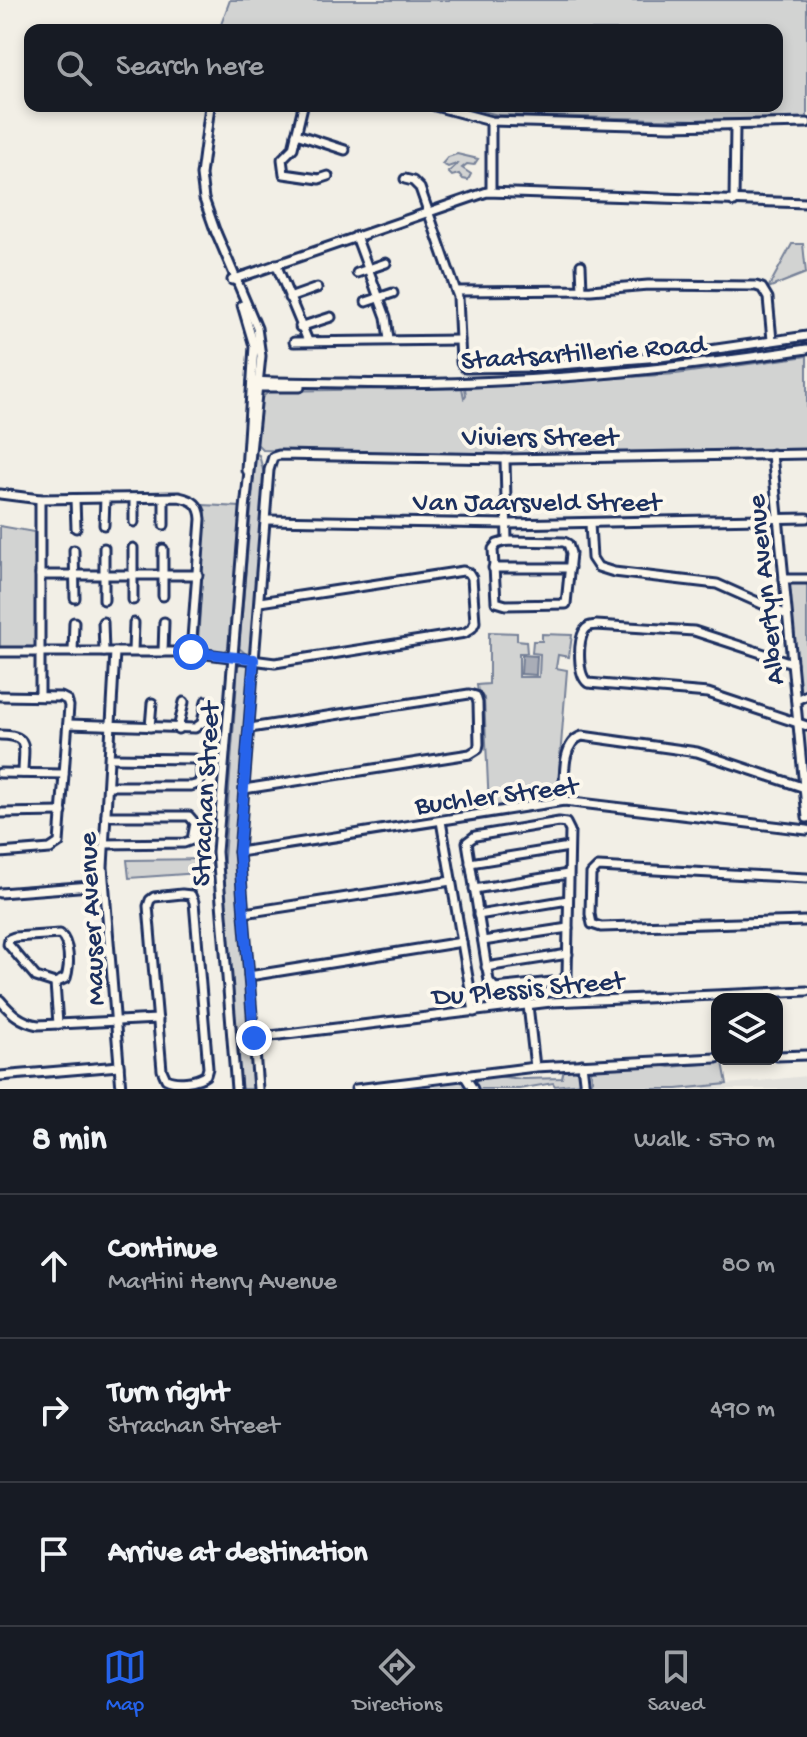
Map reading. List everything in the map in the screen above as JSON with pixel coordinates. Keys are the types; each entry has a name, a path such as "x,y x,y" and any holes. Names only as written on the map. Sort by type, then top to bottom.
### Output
{"street":[{"name":"Strachan Street","path":"209,112 201,175 204,199 259,336 217,865 236,1089"},
{"path":"302,112 293,148 282,159 284,174 319,179 328,176"},
{"path":"457,112 491,121 735,126 807,123"},
{"path":"491,121 491,191"},
{"path":"734,202 735,126"},
{"path":"296,134 345,150"},
{"path":"405,179 418,186 456,291 461,362 469,369 661,357 807,336"},
{"path":"234,279 491,191 807,203"},
{"path":"356,236 388,324 389,340"},
{"path":"357,273 386,263"},
{"path":"276,264 308,341"},
{"path":"581,265 582,290"},
{"path":"456,291 582,290 648,285 756,286 762,288 768,298 772,340"},
{"path":"289,298 317,288"},
{"path":"366,302 393,293"},
{"path":"300,327 331,317"},
{"path":"294,342 460,340"},
{"name":"Staatsartillerie Road","path":"255,384 523,381 712,363 807,349"},
{"name":"Albertyn Avenue","path":"772,454 807,818"},
{"name":"Viviers Street","path":"273,457 505,459 807,454"},
{"name":"Strachan Street","path":"258,1089 239,852 270,462 273,457"},
{"path":"505,459 507,541"},
{"path":"0,494 40,499 164,498 190,500 197,505 201,515 191,652"},
{"path":"104,525 105,498"},
{"path":"164,498 164,525"},
{"path":"40,499 40,696"},
{"path":"75,499 76,528"},
{"path":"134,499 134,522"},
{"name":"Van Jaarsveld Street","path":"266,520 507,524 807,518"},
{"path":"590,523 593,561 598,567 614,572 717,584 787,615"},
{"path":"507,541 564,542 570,548 566,604 498,604 495,597 494,547 507,541"},
{"path":"104,548 104,600"},
{"path":"133,548 133,600"},
{"path":"163,549 163,596"},
{"path":"74,550 75,598"},
{"path":"493,568 570,568"},
{"path":"0,652 191,652 284,662 465,633 474,625 472,578 463,571 260,602"},
{"path":"40,575 198,575"},
{"path":"784,579 807,579"},
{"path":"73,652 74,622"},
{"path":"103,622 104,652"},
{"path":"163,652 164,622"},
{"path":"133,651 134,623"},
{"path":"792,663 694,631 596,625 586,628 583,635 580,667 585,681 708,693 807,726"},
{"name":"Mauser Avenue","path":"115,652 104,885 121,1089"},
{"path":"244,789 470,754 478,749 478,703 476,696 469,694 250,728"},
{"path":"796,700 807,695"},
{"path":"0,696 67,700 68,724 61,838 56,847 0,853"},
{"path":"68,724 195,728 201,726 206,701"},
{"path":"178,729 184,702"},
{"path":"150,727 152,703"},
{"path":"0,735 17,735 21,738 23,773"},
{"path":"564,801 568,750 574,739 588,736 697,752 806,788"},
{"path":"108,786 191,786 198,784 201,776 200,762 195,759 110,758"},
{"path":"0,773 64,774"},
{"name":"Buchler Street","path":"239,852 564,801 807,830"},
{"path":"0,813 62,812"},
{"path":"104,844 186,843 192,840 195,823 189,816 106,816"},
{"path":"441,821 474,1012"},
{"path":"566,823 569,847 568,973 565,979 495,988 489,981 470,863 467,845 472,837 566,823"},
{"path":"470,863 569,847"},
{"path":"807,878 598,867 591,874 590,914 592,924 601,927 807,921"},
{"path":"474,889 568,874"},
{"path":"244,913 451,881"},
{"path":"0,893 104,885"},
{"path":"189,894 194,902 208,1068 204,1078 173,1081 164,1077 158,1019 149,903 154,897 189,894"},
{"path":"478,915 568,900"},
{"path":"483,941 568,928"},
{"path":"57,934 64,937 68,975 55,983 36,977 9,946 9,939 57,934"},
{"path":"249,976 462,942"},
{"path":"486,967 568,954"},
{"path":"55,983 58,1024"},
{"path":"527,986 535,1067"},
{"name":"Du Plessis Street","path":"254,1038 529,1005 807,991"},
{"path":"0,1000 11,1013 38,1025 158,1019"},
{"path":"783,1056 807,1055"},
{"path":"356,1089 535,1067 711,1058"},
{"path":"582,1064 585,1089"},
{"path":"0,1076 119,1066"},
{"path":"464,1075 473,1089"}],"shaded area":[{"path":"230,0 807,0 807,118 698,120 498,115 486,112 783,112 783,24 221,24"},
{"path":"457,154 478,159 474,165 467,164 462,168 471,174 468,180 448,172 459,163 448,167 442,164 448,157"},
{"path":"792,244 803,244 806,273 768,288"},
{"path":"807,356 807,452 480,455 263,450 257,444 260,399 270,391 462,388 464,398 465,388 676,374"},
{"path":"256,454 259,455 266,481 252,652 246,654 239,648"},
{"path":"203,505 241,507 231,646 225,651 204,650 198,643 206,511"},
{"path":"0,526 34,532 34,554 38,568 37,647 33,650 0,649"},
{"path":"791,584 807,584 807,691 798,695 787,590"},
{"path":"489,632 517,633 517,640 526,641 527,653 519,653 519,677 539,677 540,654 532,653 533,641 542,641 542,634 572,635 569,657 558,655 556,668 567,670 557,796 552,800 489,807 484,698 478,692 477,685 489,684"},
{"path":"522,655 537,656 536,675 521,674"},
{"path":"243,661 252,664 238,874 256,1089 241,1089 223,873 238,666"},
{"path":"211,859 213,872 129,878 127,860"},
{"path":"654,1064 670,1067 724,1065 727,1084 677,1089 593,1089 591,1071 595,1067"},
{"path":"572,1068 579,1073 580,1083 555,1086 553,1083 519,1089 478,1089 475,1085 477,1078 494,1076 562,1078 564,1069"},
{"path":"807,1076 807,1089 677,1089"},
{"path":"461,1081 467,1085 463,1089 389,1089"}],"route":[{"path":"191,652 254,659 239,852 254,1038"}]}
